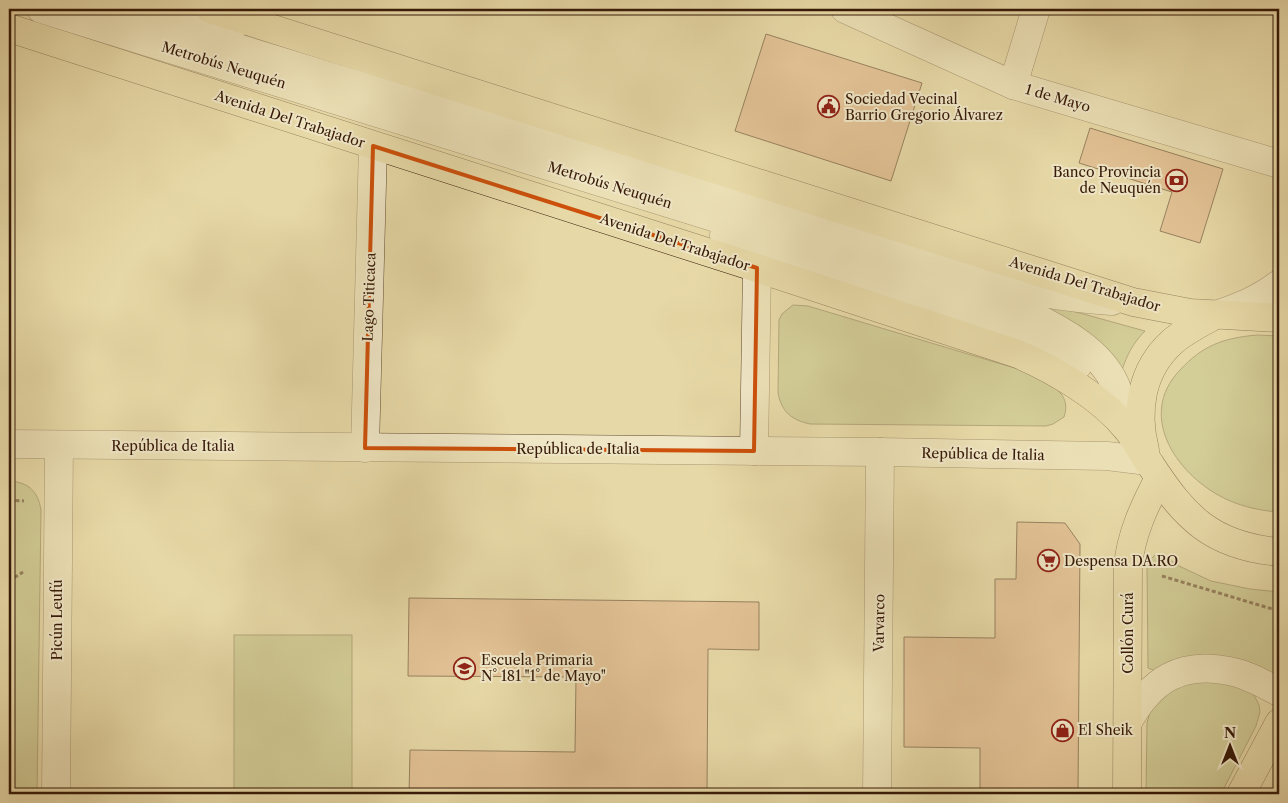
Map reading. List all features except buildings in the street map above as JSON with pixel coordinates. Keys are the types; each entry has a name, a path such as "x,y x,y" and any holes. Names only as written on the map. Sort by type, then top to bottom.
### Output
{"main road":[{"name":"Avenida Del Trabajador","path":"210,9 1134,302 1166,309 1215,315 1279,318"},
{"name":"Avenida Del Trabajador","path":"9,28 757,268 1018,354 1048,367 1075,385 1103,406 1127,428 1172,498 1189,516 1208,530 1230,542 1257,550 1279,552"},
{"path":"1153,470 1142,438 1140,418 1142,396 1148,374 1158,357 1172,342 1215,315"},
{"name":"Collón Curá","path":"1127,794 1128,566 1130,548 1153,470"},
{"path":"1240,794 1279,723"}],"street":[{"name":"Metrobús Neuquén","path":"41,9 1033,316 1057,328 1074,340 1107,371 1119,395 1127,428"},
{"name":"Metrobús Neuquén","path":"110,9 1021,288 1043,294 1067,297 1134,302"},
{"path":"142,9 479,112 315,50 178,9"},
{"name":"1 de Mayo","path":"845,9 1013,85 1279,164"},
{"path":"1013,85 1036,9"},
{"name":"Lago Titicaca","path":"365,448 374,146"},
{"path":"724,235 1023,324 1051,338 1078,365 1044,346 1007,331 810,272 724,235"},
{"path":"754,451 757,268"},
{"path":"1215,315 1246,305 1279,284"},
{"name":"República de Italia","path":"9,444 880,452 1107,456 1153,470"},
{"name":"Picún Leufú","path":"56,794 59,445"},
{"name":"Varvarco","path":"877,794 880,452"},
{"path":"1128,722 1138,704 1160,681 1175,674 1191,670 1210,668 1230,671 1252,678 1279,692"}],"path":[{"path":"9,581 23,572"},
{"path":"1157,574 1279,612"}],"highlighted area":[{"path":"373,146 757,268 754,451 365,448"}],"green space":[{"path":"1037,304 1069,310 1145,331 1131,349 1122,370 1088,332"},
{"path":"793,305 808,306 1028,372 1050,384 1061,394 1066,408 1064,417 1046,426 810,424 798,420 785,410 779,399 778,392 779,320 782,314"},
{"path":"1257,335 1279,336 1279,512 1240,505 1210,490 1179,462 1162,426 1162,407 1167,388 1189,361 1215,344 1234,338"},
{"path":"9,481 22,483 31,489 40,503 41,510 37,794 9,794"},
{"path":"1155,555 1164,556 1179,566 1211,581 1250,589 1279,592 1279,675 1153,670 1148,668 1147,567 1148,562"},
{"path":"234,635 352,635 352,794 234,794"},
{"path":"1201,681 1232,684 1253,693 1260,712 1256,726 1221,794 1146,794 1147,723 1152,705 1176,686"}],"place":[{"name":"Sociedad Vecinal Barrio Gregorio Álvarez","path":"829,107"},
{"name":"Banco Provincia de Neuquén","path":"1177,180"},
{"name":"Despensa DA.RO","path":"1048,561"},
{"name":"Escuela Primaria N° 181 \"1° de Mayo\"","path":"465,668"},
{"name":"El Sheik","path":"1062,730"}]}
